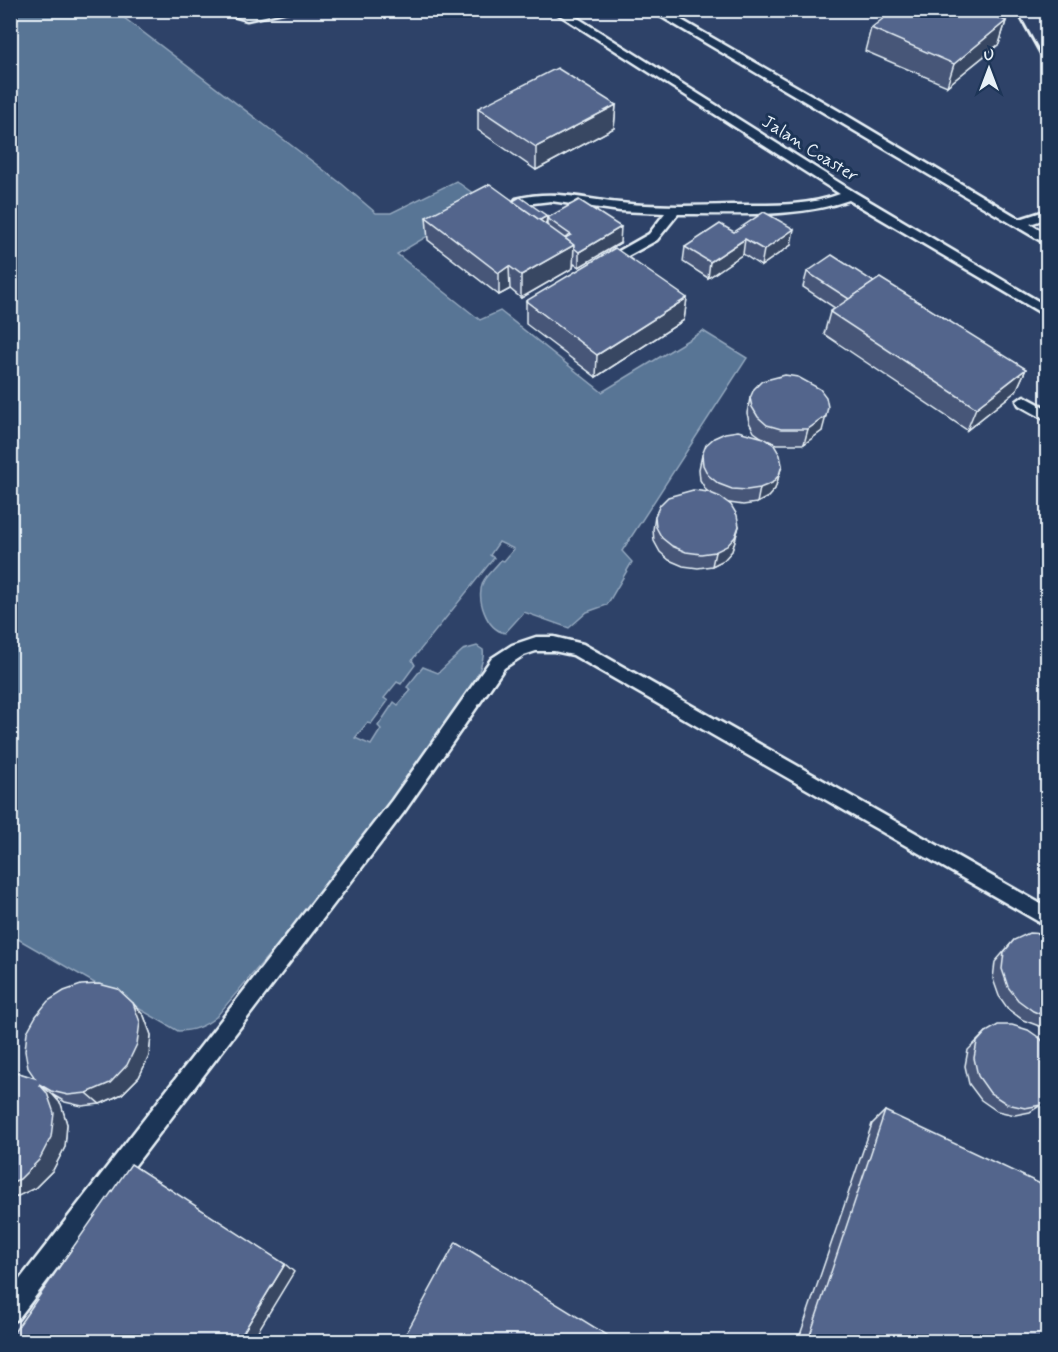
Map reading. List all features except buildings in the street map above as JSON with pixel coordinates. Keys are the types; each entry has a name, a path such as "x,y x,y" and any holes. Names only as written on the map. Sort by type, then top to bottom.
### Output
{"lane":[{"path":"219,10 247,17 286,10"},
{"name":"Jalan Coaster","path":"557,10 850,195 1047,313"},
{"name":"Jalan Coaster","path":"655,10 840,116 1047,241"},
{"path":"815,10 832,10"},
{"path":"520,202 551,197 620,207 674,210 766,209 823,205 850,195"},
{"path":"624,254 653,237 674,210"},
{"path":"1018,224 1047,214"},
{"path":"1024,401 1047,416"},
{"path":"10,1311 398,806 498,663 516,649 537,642 577,649 1047,918"}],"shaded area":[{"path":"11,11 115,11 342,184 376,213 391,213 456,181 485,202 397,254 480,320 500,311 602,392 703,331 747,358 622,551 632,562 607,605 587,612 569,628 524,612 505,633 498,630 484,612 481,589 484,579 514,549 499,542 490,555 494,558 412,660 415,665 401,684 397,682 384,698 388,701 371,724 367,723 355,738 371,745 381,729 378,726 394,702 398,705 411,690 407,687 423,667 438,673 463,650 477,646 483,650 476,678 451,721 369,833 240,989 216,1017 203,1026 189,1030 178,1031 11,935"},
{"path":"115,11 1047,11 1047,1341 11,1341 10,935 178,1030 463,650 438,673 407,687 412,690 398,705 394,703 378,726 382,729 371,746 355,738 367,723 371,724 388,701 383,698 397,682 401,684 415,665 412,661 494,558 490,555 500,542 514,549 504,561 505,633 524,612 570,628 587,612 607,605 622,551 677,464 703,331 602,392 500,311 480,320 396,254 484,202 456,181 391,213 376,213 342,184"}],"railway":[{"path":"1016,10 1048,68"}]}
